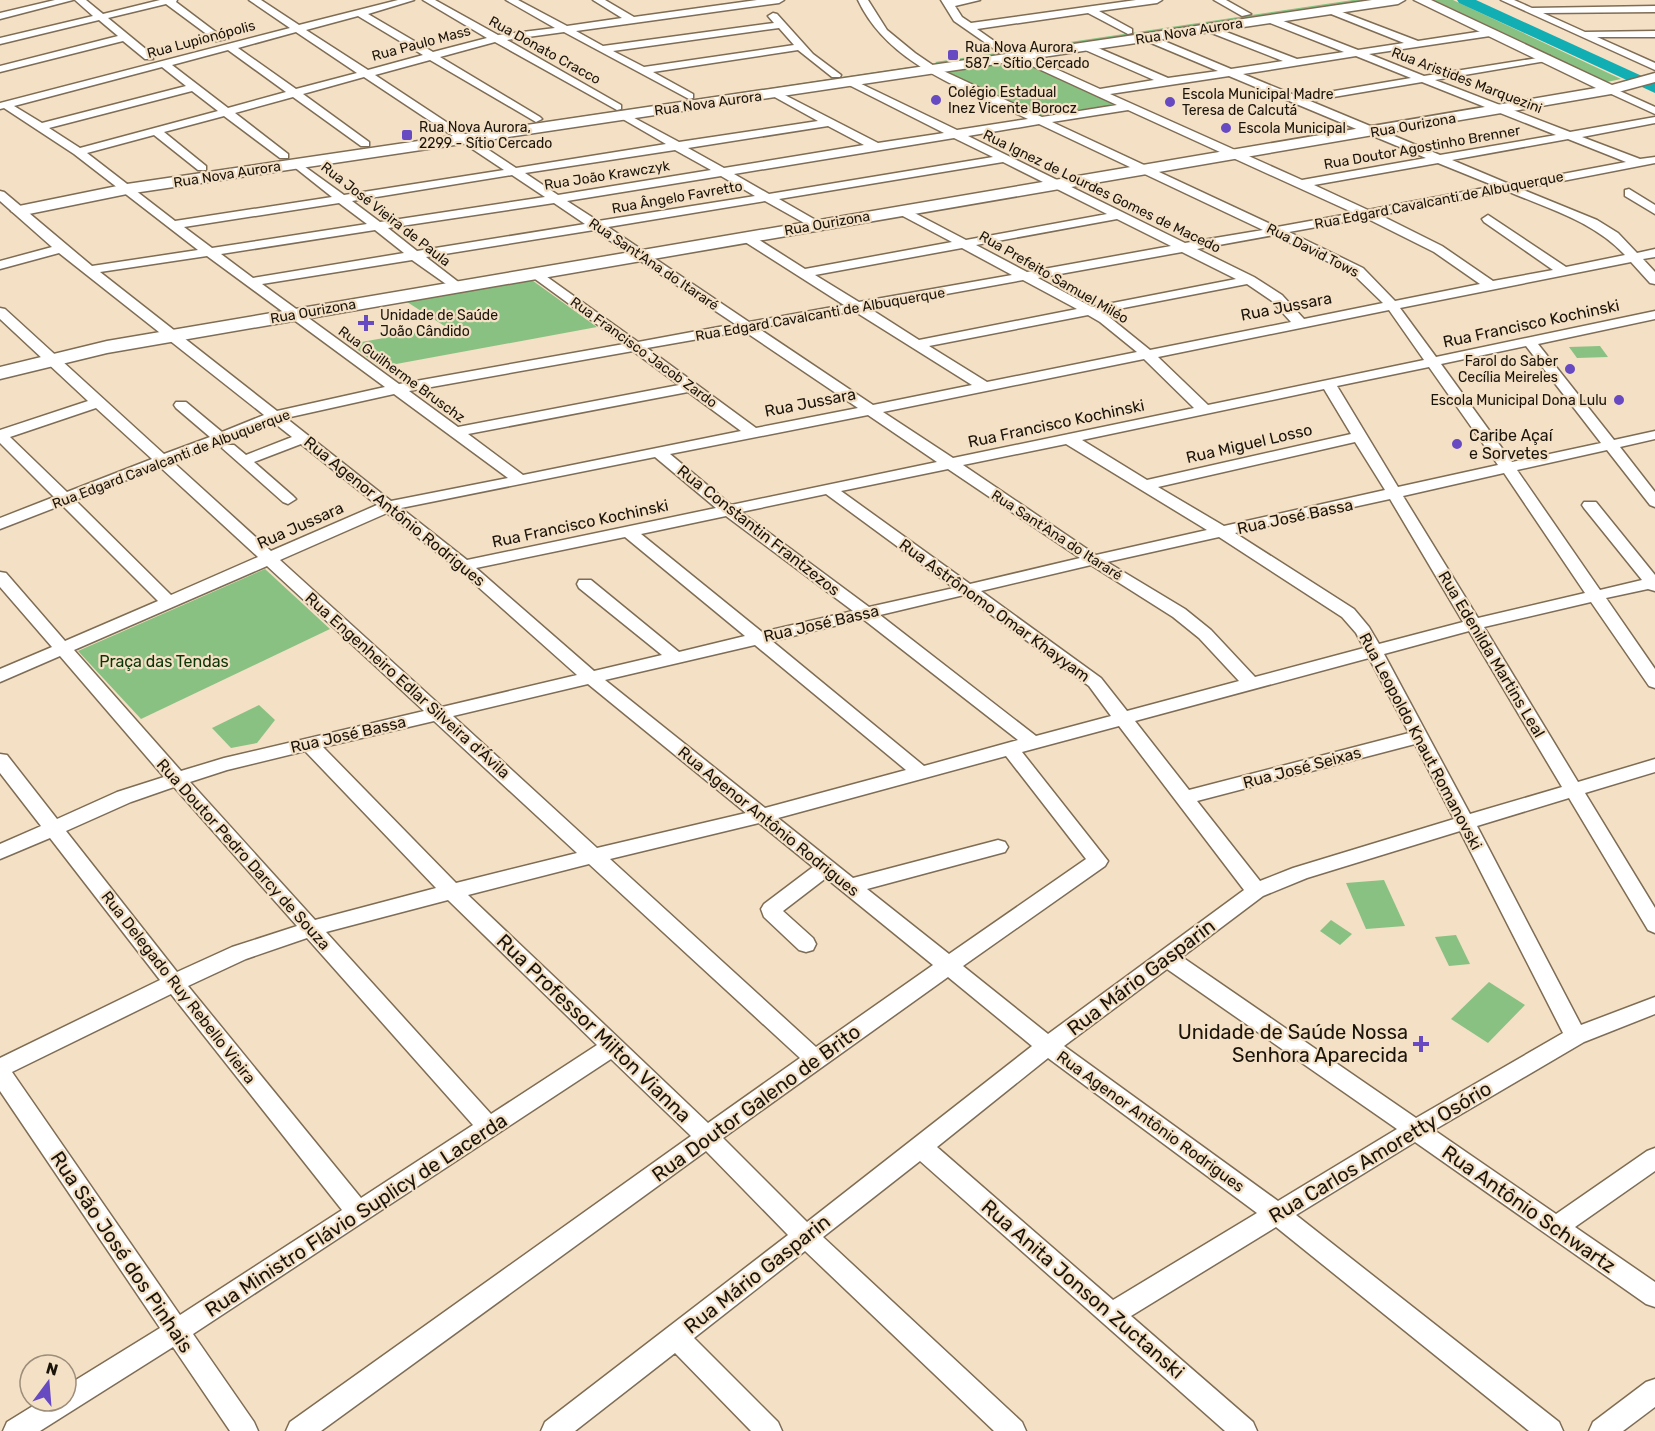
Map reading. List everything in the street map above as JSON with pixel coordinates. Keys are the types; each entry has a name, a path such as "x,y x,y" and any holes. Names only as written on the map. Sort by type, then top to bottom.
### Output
{"main road":[{"name":"Rua Nova Aurora","path":"123,186 731,95 836,75 1021,57 1128,31 1246,14 1398,0"},
{"path":"1421,0 1609,88"},
{"name":"Rua Nova Aurora","path":"0,216 202,168 290,160 365,144 458,135 536,119 621,111 689,96 775,93 851,82 1000,50 1037,45 1050,48 1087,47 1269,20 1334,5"},
{"name":"Rua Ourizona","path":"0,373 50,359 174,335 1502,109 1609,88 1654,74"}],"street":[{"path":"0,16 68,0"},
{"path":"80,0 149,57"},
{"path":"0,41 169,0 220,39"},
{"name":"Rua Lupionópolis","path":"2,102 230,47 376,0"},
{"name":"Rua Lupionópolis","path":"2,102 149,57 220,39 360,13 409,0"},
{"name":"Rua Donato Cracco","path":"428,0 814,225"},
{"path":"511,0 689,96"},
{"path":"598,0 632,20"},
{"name":"Rua Paulo Mass","path":"78,152 494,39 562,28 702,11 758,1 779,0"},
{"name":"Rua David Tows","path":"863,0 878,28 894,44 927,66 1035,120 1358,271 1391,304 1433,362 1655,682"},
{"path":"946,2 975,0"},
{"path":"1078,0 1089,10 1128,31"},
{"path":"967,27 1157,0"},
{"path":"1219,0 1246,14"},
{"path":"1506,0 1582,34 1654,74"},
{"name":"Rua Sant'Ana do Itararé","path":"261,1 291,26 598,226 1094,560 1179,613 1205,634 1251,683"},
{"path":"758,1 809,56 836,75"},
{"path":"946,2 967,27 1000,50"},
{"path":"687,4 702,11"},
{"path":"1334,5 1416,44"},
{"path":"1528,10 1655,9"},
{"path":"360,13 536,119"},
{"name":"Rua Aristides Marquezini","path":"1269,20 1655,169"},
{"path":"601,49 781,24"},
{"path":"1208,28 1296,63"},
{"path":"1099,92 1490,33"},
{"path":"1582,34 1655,34"},
{"path":"0,69 127,37"},
{"path":"1148,38 1593,223 1614,236 1655,279"},
{"path":"230,47 365,144"},
{"path":"641,71 801,47"},
{"path":"1087,47 1167,82"},
{"path":"1021,57 1236,154 1438,249 1488,285"},
{"path":"1299,100 1546,58"},
{"name":"Rua José Vieira de Paula","path":"164,64 456,287"},
{"name":"Rua Ignez de Lourdes Gomes de Macedo","path":"851,82 1053,185 1249,280 1277,298 1299,322"},
{"path":"41,127 195,87"},
{"path":"1609,88 1655,111"},
{"path":"775,93 874,146"},
{"name":"Rua Guilherme Bruschz","path":"2,102 78,152 173,225 518,478"},
{"name":"Rua João Krawczyk","path":"90,270 555,199 1129,106"},
{"name":"Rua Doutor Agostinho Brenner","path":"1301,184 1655,120"},
{"path":"173,225 830,123"},
{"name":"Rua Nova Aurora","path":"156,131 202,168"},
{"name":"Rua Ângelo Favretto","path":"252,282 1002,159"},
{"name":"Rua Edgard Cavalcanti de Albuquerque","path":"0,524 162,461 224,443 276,416 397,389 1026,277 1655,160"},
{"path":"1629,193 1655,210"},
{"name":"Rua Agenor Antônio Rodrigues","path":"0,195 60,248 174,335 464,566 590,677 1048,1046 1277,1214 1550,1431"},
{"name":"Rua Prefeito Samuel Miléo","path":"903,211 1089,311 1125,333 1204,410"},
{"path":"802,273 1116,216"},
{"path":"1488,219 1562,270"},
{"path":"747,237 855,308 983,386"},
{"path":"0,265 60,248"},
{"name":"Rua Jussara","path":"0,676 389,506 518,478 1655,253"},
{"name":"Rua Francisco Jacob Zardo","path":"536,273 752,432"},
{"path":"915,345 1249,280"},
{"name":"Rua Engenheiro Edlar Silveira d'Ávila","path":"0,312 815,1059"},
{"name":"Rua Francisco Kochinski","path":"464,566 1655,315"},
{"path":"1530,343 1655,502"},
{"name":"Rua Edenilda Martins Leal","path":"1328,384 1396,493 1655,925"},
{"path":"456,432 692,387"},
{"path":"98,402 0,435 169,602"},
{"path":"181,405 288,500"},
{"name":"Rua José Bassa","path":"0,852 124,797 224,764 1094,560 1655,435"},
{"name":"Rua Miguel Losso","path":"1146,485 1360,436"},
{"path":"244,461 304,438"},
{"name":"Rua Leopoldo Knaut Romanovski","path":"1069,439 1222,532 1348,613 1363,631 1420,736 1576,1036"},
{"name":"Rua Constantin Frantzezos","path":"657,451 728,510 866,613 1032,742"},
{"name":"Rua Astrônomo Omar Khayyam","path":"828,489 1095,682 1256,891"},
{"path":"0,1071 174,983 239,953 311,930 593,856 761,816 1474,624 1654,583 1590,505"},
{"path":"628,531 920,772"},
{"name":"Rua Doutor Pedro Darcy de Souza","path":"0,578 311,930 490,1128"},
{"path":"585,584 675,657"},
{"name":"Rua José Seixas","path":"1185,798 1420,736"},
{"name":"Rua Professor Milton Vianna","path":"309,744 452,892 707,1137 806,1236 1013,1431"},
{"name":"Rua Doutor Galeno de Brito","path":"299,1431 815,1059 1098,861 1009,748"},
{"name":"Rua Delegado Ruy Rebello Vieira","path":"0,760 174,983 359,1213"},
{"name":"Rua Mário Gasparin","path":"554,1431 1048,1046 1256,891 1300,873 1655,765"},
{"path":"850,886 998,847"},
{"path":"806,944 771,912 771,909 827,867"},
{"name":"Rua Antônio Schwartz","path":"1167,958 1655,1296"},
{"name":"Rua Carlos Amoretty Osório","path":"1112,1314 1415,1130 1576,1036 1655,1005"},
{"name":"Rua Ministro Flávio Suplicy de Lacerda","path":"78,1392 177,1331 613,1046"},
{"name":"Rua São José dos Pinhais","path":"0,1071 245,1431"},
{"name":"Rua Anita Jonson Zuctanski","path":"921,1147 1244,1431"},
{"path":"1555,1228 1655,1158"},
{"path":"676,1337 769,1431"},
{"path":"1602,1431 1655,1391"},
{"name":"Rua Ministro Flávio Suplicy de Lacerda","path":"16,1431 44,1413"}],"green space":[{"path":"1353,0 1384,0 941,67 935,62"},
{"path":"1434,0 1453,0 1621,79 1607,82"},
{"path":"1023,61 1119,104 1036,116 946,72"},
{"path":"910,67 914,69 479,134 472,132"},
{"path":"529,278 597,327 380,367 350,344 446,327 404,300"},
{"path":"1600,346 1608,357 1577,358 1569,347"},
{"name":"Praça das Tendas","path":"265,569 330,629 141,719 78,651"},
{"path":"259,705 275,720 257,743 231,748 212,728"},
{"path":"1384,880 1405,926 1366,929 1346,883"},
{"path":"1331,920 1352,934 1340,945 1320,931"},
{"path":"1456,935 1470,964 1449,966 1435,937"},
{"path":"1489,982 1525,1005 1488,1043 1451,1019"}],"waterway":[{"path":"1464,0 1655,88"}],"place":[{"name":"Rua Nova Aurora, 587 - Sítio Cercado","path":"953,55"},
{"name":"Colégio Estadual Inez Vicente Borocz","path":"936,100"},
{"name":"Escola Municipal Madre Teresa de Calcutá","path":"1170,102"},
{"name":"Escola Municipal","path":"1226,128"},
{"name":"Rua Nova Aurora, 2299 - Sítio Cercado","path":"407,135"},
{"name":"Unidade de Saúde João Cândido","path":"366,323"},
{"name":"Farol do Saber Cecília Meireles","path":"1570,369"},
{"name":"Escola Municipal Dona Lulu","path":"1619,400"},
{"name":"Caribe Açaí e Sorvetes","path":"1457,444"},
{"name":"Unidade de Saúde Nossa Senhora Aparecida","path":"1421,1044"}]}
